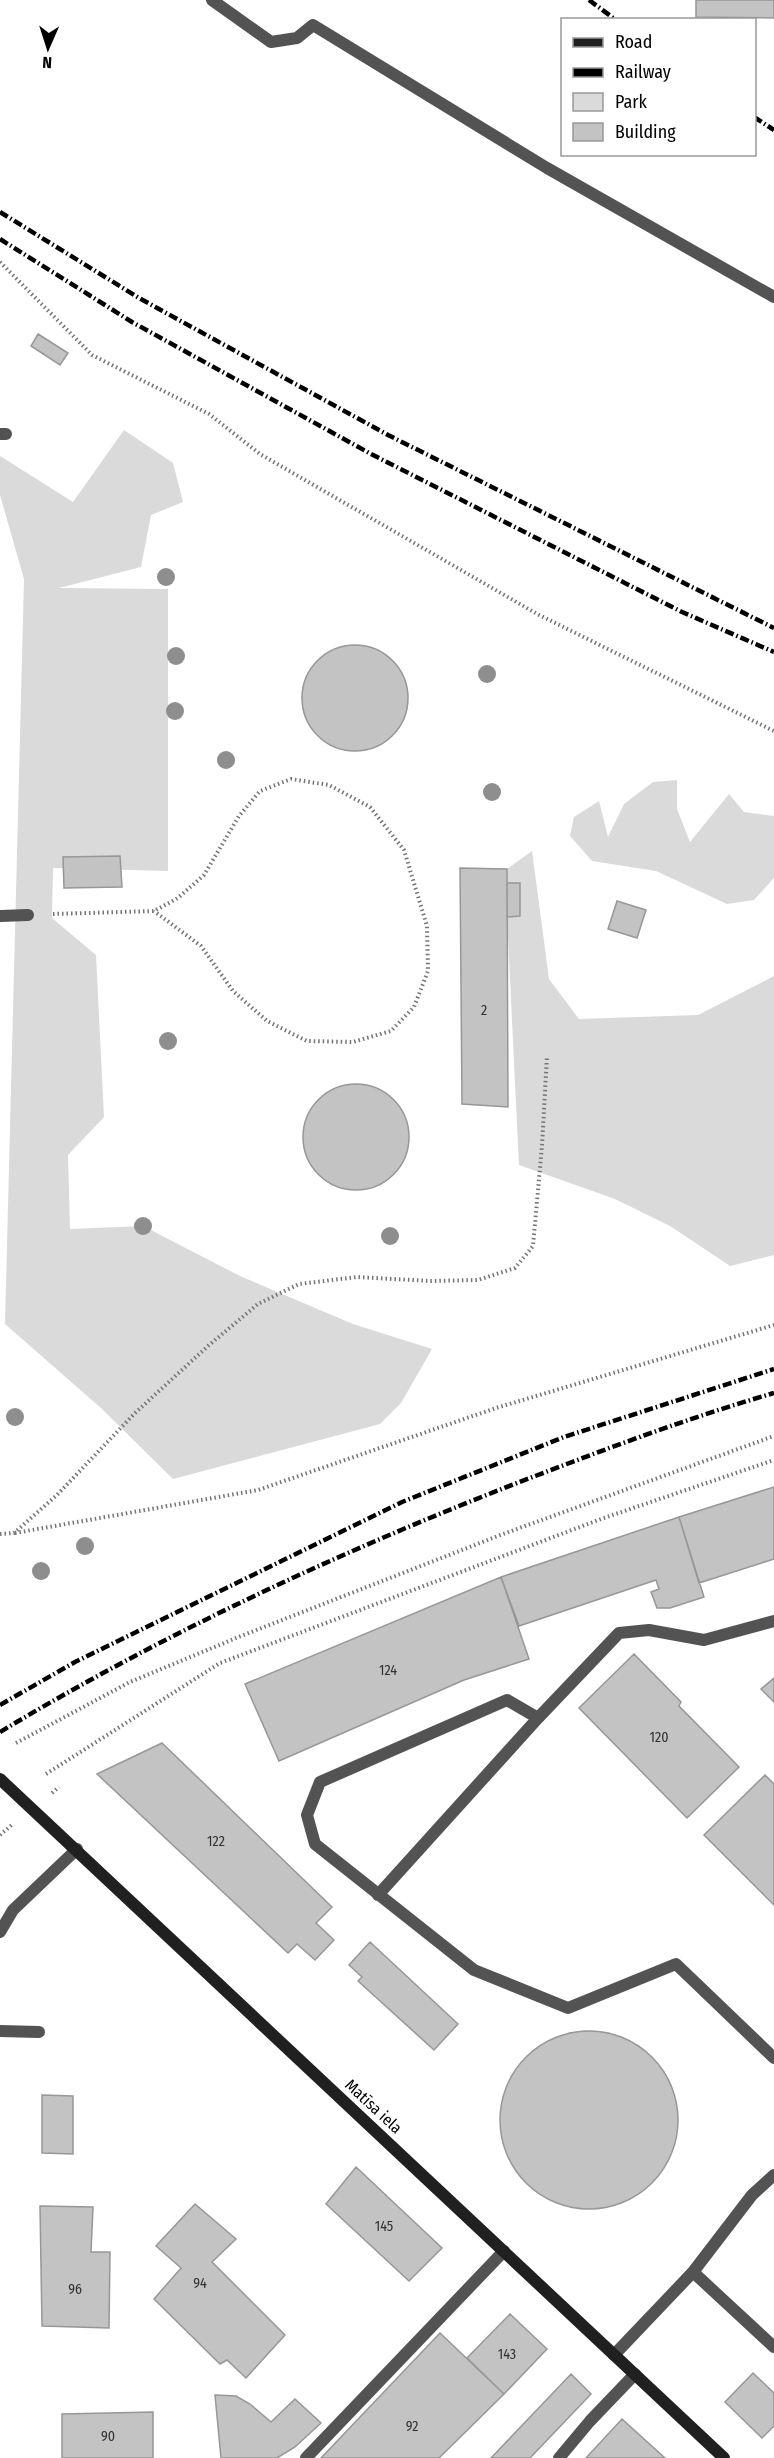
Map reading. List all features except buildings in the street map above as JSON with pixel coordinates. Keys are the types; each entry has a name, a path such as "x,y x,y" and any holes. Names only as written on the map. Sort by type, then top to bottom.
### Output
{"street":[{"path":"212,0 271,42 297,38 313,25 547,168 774,297"},
{"path":"0,916 28,915"},
{"path":"378,1895 538,1718 619,1633 649,1630 704,1640 774,1621"},
{"path":"538,1718 507,1700 320,1782 308,1815 315,1844 474,1970 568,2008 676,1964 774,2058"},
{"name":"Matīsa iela","path":"0,1779 724,2458"},
{"path":"0,1932 13,1910 76,1849"},
{"path":"0,2031 39,2032"},
{"path":"614,2355 693,2272 752,2196 774,2175"},
{"path":"306,2458 504,2251"},
{"path":"693,2272 774,2347"},
{"path":"559,2458 590,2421 635,2374"}],"path":[{"path":"0,262 92,355 209,414 260,454 538,615 774,731"},
{"path":"28,915 154,911 178,898 204,875 239,816 260,791 291,779 329,785 370,807 404,850 427,926 428,971 414,1007 391,1031 353,1042 307,1041 267,1021 233,991 201,946 154,911"},
{"path":"14,1533 57,1495 134,1413 258,1304 299,1284 357,1277 430,1281 478,1280 515,1268 533,1246 547,1056"},
{"path":"0,1534 258,1490 496,1408 774,1325"},
{"path":"16,1743 130,1683 241,1636 503,1534 774,1436"},
{"path":"46,1774 220,1663 601,1519 774,1460"}],"green space":[{"path":"124,430 173,463 183,502 151,515 141,567 59,588 168,589 168,871 53,868 52,918 96,955 104,1117 68,1155 70,1229 143,1226 240,1276 353,1324 432,1349 401,1403 380,1424 173,1479 102,1409 5,1324 24,579 0,495 0,456 73,502"},
{"path":"677,780 677,809 690,842 729,794 744,812 774,816 774,878 754,900 727,904 656,871 592,861 570,836 574,817 599,801 608,837 624,804 653,782"},
{"path":"532,851 549,979 579,1019 698,1015 774,976 774,1255 730,1266 670,1226 615,1199 519,1165 507,917 520,916 520,883 507,883 507,869"}],"railway":[{"path":"589,0 613,18"},
{"path":"756,118 774,130"},
{"path":"0,212 139,298 388,435 774,628"},
{"path":"0,239 132,322 371,454 682,612 774,652"},
{"path":"0,1705 75,1662 402,1502 564,1437 774,1369"},
{"path":"0,1732 128,1660 327,1562 560,1466 682,1422 774,1393"}]}
